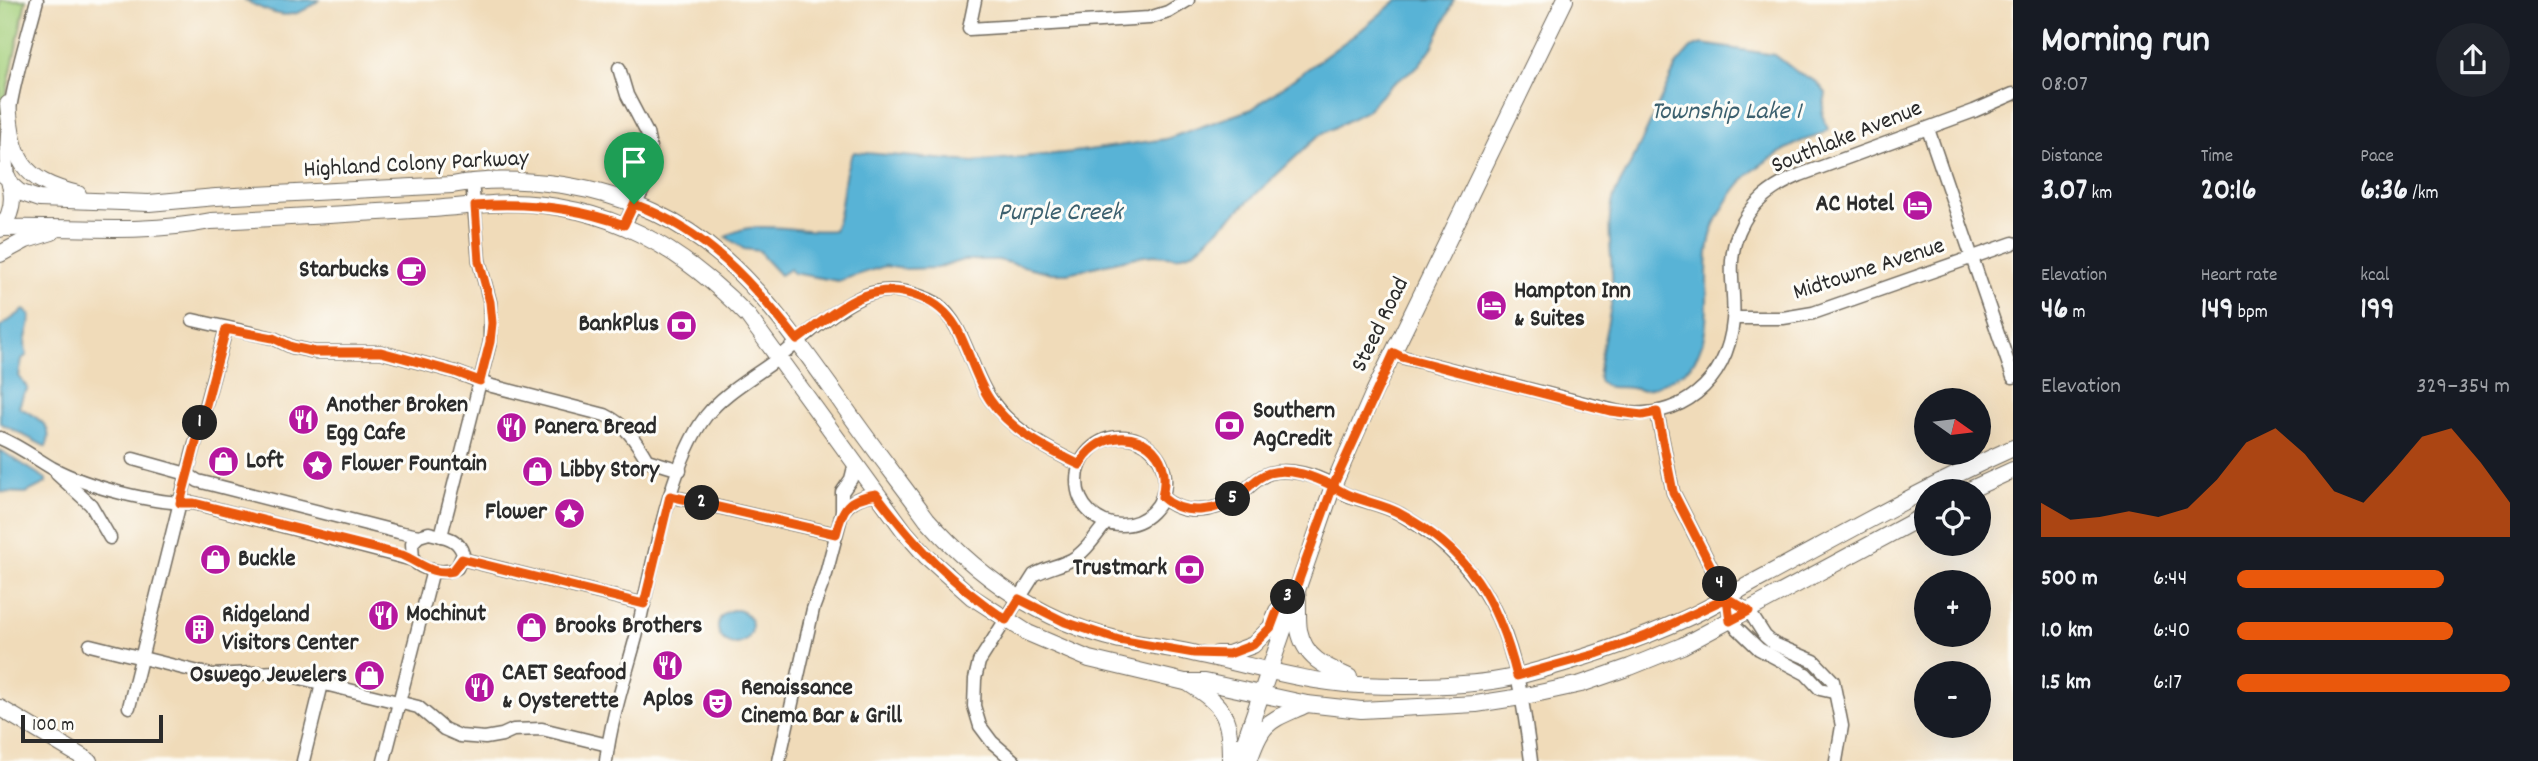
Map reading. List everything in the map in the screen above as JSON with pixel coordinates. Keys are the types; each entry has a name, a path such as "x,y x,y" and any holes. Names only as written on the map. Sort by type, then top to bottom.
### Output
{"street":[{"path":"1,228 11,213 13,204 2,150 3,115 37,0"},
{"path":"975,0 969,29 1149,18 1168,12 1188,0"},
{"name":"Steed Road","path":"1238,761 1333,486 1394,353 1565,0"},
{"path":"619,68 627,95 647,133 650,147 644,187 624,225"},
{"name":"Southlake Avenue","path":"1394,353 1610,411 1642,415 1683,402 1713,377 1724,357 1734,318 1731,284 1734,246 1745,218 1754,205 1779,184 1800,174 2013,94"},
{"path":"3,115 19,159 32,175 59,190 111,201"},
{"path":"1928,128 2013,377"},
{"name":"Highland Colony Parkway","path":"6,178 19,192 39,199 149,203 452,185 472,181 540,182 596,191 652,211 691,233 728,261 761,293 928,519 972,565 1019,599 1065,622 1119,640 1194,653 1289,677 1359,685 1441,684 1517,676 1596,654 1727,598 1960,472 2013,449"},
{"path":"441,536 490,342 492,323 490,302 479,261 472,181"},
{"name":"Highland Colony Parkway","path":"1,228 52,227 115,231 211,221 509,203 550,206 598,216 624,225 684,258 748,316 876,494 926,556 972,597 1006,620 1051,644 1089,659 1185,682 1205,682 1307,704 1361,710 1476,704 1581,684 1682,646 1914,521"},
{"path":"0,254 26,240 64,229"},
{"name":"Midtowne Avenue","path":"1734,318 1783,318 1813,313 2013,243"},
{"path":"606,761 670,496 688,446 715,405 851,300 879,290 909,292 937,303 955,325 990,400 1021,432 1080,465"},
{"path":"194,320 273,338 292,347 315,352 381,352 606,415 635,438 647,460 680,470"},
{"path":"129,707 226,329"},
{"path":"1657,412 1673,492 1727,598 1730,621 1759,649 1806,674 1820,689 1833,692"},
{"path":"0,438 52,468 82,481 171,504 194,503 413,560 422,567 433,570 453,571 462,559 458,543 441,536 429,533 419,536 398,533 198,481 187,474 133,459"},
{"path":"1107,439 1128,439 1144,444 1157,455 1161,464 1165,482 1162,497 1150,514 1135,524 1106,523 1090,514 1080,498 1077,488 1080,465 1091,449 1107,439"},
{"path":"779,761 813,608 826,574 842,513 842,492 851,479 855,463"},
{"path":"52,468 91,505 110,538"},
{"path":"1991,480 2013,470"},
{"path":"1162,497 1169,504 1196,511 1218,508 1269,473 1288,471 1333,486 1343,494 1377,502 1400,514 1454,552 1480,581 1509,642 1531,761"},
{"path":"842,513 849,502 876,494"},
{"path":"670,496 836,534"},
{"path":"1014,761 986,735 977,718 973,696 979,662 1034,575 1046,567 1078,555 1106,523"},
{"path":"413,560 411,546 419,536"},
{"path":"462,559 644,604"},
{"path":"384,761 433,570"},
{"path":"1194,653 1229,654 1253,645 1271,627 1277,611 1296,588"},
{"path":"1296,588 1300,610 1299,629 1305,646 1315,660 1330,671 1347,676 1359,685"},
{"path":"1727,598 1749,611 1765,636 1774,643 1814,661 1828,673 1833,681 1833,692 1842,726 1836,761"},
{"path":"90,645 211,675 268,671 399,702 418,707 444,729 460,736 485,738 513,730 542,729 608,745"},
{"path":"1185,682 1204,693 1223,713 1231,737 1230,761"},
{"path":"303,761 322,684"},
{"path":"1249,761 1265,725 1307,704"},
{"path":"0,708 89,761"}],"green space":[{"path":"0,0 26,0 0,124"},
{"name":"Flower Fountain","path":"318,455 325,458 328,465 325,472 318,475 311,472 308,465 311,458"}],"water":[{"path":"244,0 319,0 309,8 291,15 282,15"},
{"name":"Purple Creek","path":"1397,0 1454,0 1433,46 1419,65 1391,85 1366,111 1318,136 1195,251 1176,257 1136,257 1068,273 1052,273 998,260 963,260 937,268 904,269 885,266 838,281 793,273 790,269 780,275 760,251 744,249 726,237 737,231 763,227 834,230 846,171 854,152 973,162 1074,152 1166,139 1252,109 1360,31"},
{"name":"Township Lake 1","path":"1702,44 1775,55 1797,72 1817,82 1826,93 1822,115 1828,129 1784,150 1759,166 1740,184 1723,208 1710,241 1704,337 1698,354 1688,368 1666,382 1646,389 1606,386 1600,382 1599,377 1612,291 1611,207 1677,64 1691,48"},
{"path":"24,310 30,315 30,320 25,345 27,355 22,359 19,376 28,389 19,407 46,427 46,447 0,423 0,327"},
{"path":"0,450 46,479 46,483 26,493 0,492"},
{"path":"735,610 747,615 752,627 747,639 735,644 723,639 718,627 723,615"}],"place":[{"name":"AC Hotel","path":"1917,205"},
{"name":"Starbucks","path":"412,271"},
{"name":"Hampton Inn & Suites","path":"1491,306"},
{"name":"BankPlus","path":"682,325"},
{"name":"Another Broken Egg Cafe","path":"303,420"},
{"name":"Southern AgCredit","path":"1230,426"},
{"name":"Panera Bread","path":"511,428"},
{"name":"Loft","path":"223,462"},
{"name":"Flower Fountain","path":"318,465"},
{"name":"Libby Story","path":"537,471"},
{"name":"Flower","path":"570,513"},
{"name":"Buckle","path":"215,560"},
{"name":"Trustmark","path":"1190,569"},
{"name":"Mochinut","path":"383,615"},
{"name":"Brooks Brothers","path":"532,627"},
{"name":"Ridgeland Visitors Center","path":"199,630"},
{"name":"Aplos","path":"668,666"},
{"name":"Oswego Jewelers","path":"370,676"},
{"name":"CAET Seafood & Oysterette","path":"479,688"},
{"name":"Renaissance Cinema Bar & Grill","path":"718,703"}],"route":[{"path":"634,204 624,225 598,216 550,206 509,203 475,206 479,261 490,302 492,323 480,381 381,352 315,352 292,347 273,338 226,329 180,503 194,503 402,555 422,567 439,571 453,571 462,559 644,604 670,496 836,534 842,513 849,502 876,494 905,532 945,575 1006,620 1019,599 1065,622 1119,640 1194,653 1229,654 1253,645 1271,627 1277,611 1296,588 1333,486 1343,494 1377,502 1400,514 1454,552 1480,581 1509,642 1517,676 1596,654 1646,636 1727,598 1749,611 1730,621 1727,598 1673,492 1657,412 1642,415 1610,411 1394,353 1333,486 1288,471 1269,473 1218,508 1196,511 1169,504 1162,497 1164,472 1157,455 1144,444 1118,437 1107,439 1091,449 1080,465 1021,432 990,400 955,325 937,303 909,292 879,290 851,300 797,340 761,293 709,245 652,211 634,204"}]}
